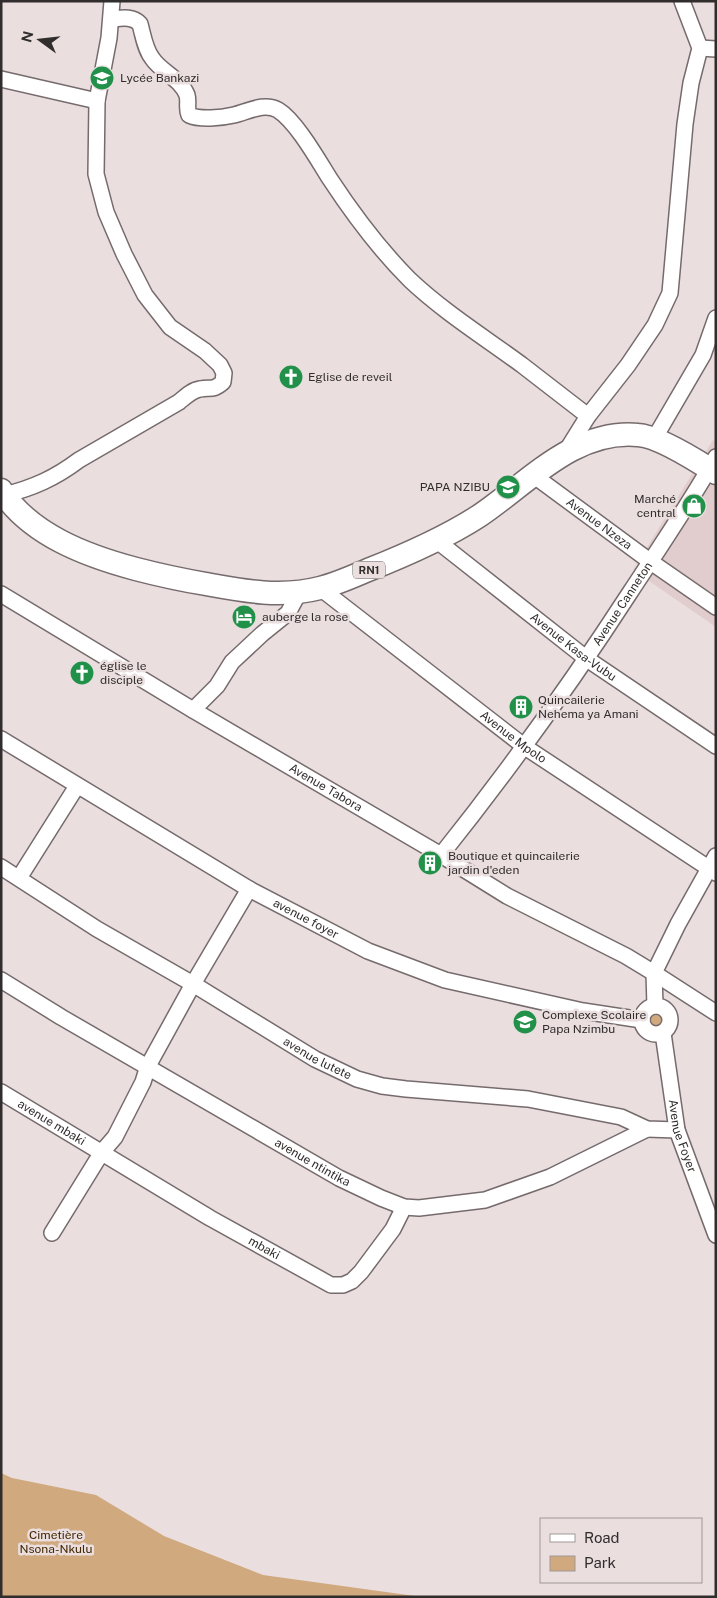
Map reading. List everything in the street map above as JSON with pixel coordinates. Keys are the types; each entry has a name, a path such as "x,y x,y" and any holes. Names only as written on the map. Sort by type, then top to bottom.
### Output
{"highway":[{"name":"RN1","path":"3,493 26,517 51,536 78,550 106,561 151,573 242,591 271,594 294,593 320,588 396,559 436,540 478,516 564,454 592,441 615,435 639,435 654,439 714,466"}],"street":[{"path":"3,493 26,490 45,482 179,402 192,392 200,389 217,388 223,382 224,373 220,365 170,327 145,295 124,254 106,212 96,174 97,101 112,19 112,1"},
{"path":"564,454 588,416 628,365 655,325 670,293 685,124 691,83 700,48 682,1"},
{"path":"112,19 128,18 136,20 140,24 151,57 160,68 174,78 187,96 189,115 194,117 226,116 236,115 252,109 265,108 274,108 284,114 350,208 410,280 453,316 522,365 588,416"},
{"path":"700,48 716,49"},
{"path":"1,79 97,101"},
{"path":"654,439 703,355 716,318"},
{"name":"Avenue Canneton","path":"441,855 525,746 587,659 714,466"},
{"name":"Avenue Nzeza","path":"533,475 651,562 716,607"},
{"name":"Avenue Kasa-Vubu","path":"436,540 587,659 716,746"},
{"name":"Avenue Mpolo","path":"320,588 525,746 713,866"},
{"path":"193,710 217,686 237,657 288,613 295,600 294,593"},
{"name":"Avenue Tabora","path":"1,594 507,896 626,956 716,1013"},
{"name":"avenue foyer","path":"1,739 249,889 368,951 445,980 583,1011 642,1020"},
{"path":"19,878 77,786"},
{"path":"655,1006 654,973 678,924 713,866"},
{"name":"avenue lutete","path":"1,867 97,929 194,984 315,1059 357,1079 382,1086 406,1089 528,1099 621,1117 647,1129 677,1130"},
{"path":"52,1234 102,1152 115,1137 143,1082 148,1066 249,889"},
{"name":"avenue ntintika","path":"1,980 61,1017 340,1178 404,1207 419,1208 485,1200 550,1177 647,1129"},
{"path":"655,1006 664,1008 670,1016 670,1026 663,1033 653,1035 645,1029 642,1020 646,1010 655,1006"},
{"name":"Avenue Foyer","path":"663,1033 677,1130 716,1235"},
{"name":"avenue mbaki","path":"1,1092 102,1152"},
{"name":"mbaki","path":"102,1152 210,1218 331,1285 342,1285 352,1281 361,1272 393,1229 404,1207"}],"shaded area":[{"name":"Marché central","path":"713,440 716,442 716,627 633,570"}],"green space":[{"path":"654,1013 660,1013 664,1020 660,1027 654,1027 650,1023 650,1017"},
{"name":"Cimetière Nsona-Nkulu","path":"1,1473 12,1478 96,1495 164,1536 263,1575 422,1597 1,1597"}],"place":[{"name":"Lycée Bankazi","path":"102,78"},
{"name":"Eglise de reveil","path":"291,377"},
{"name":"PAPA NZIBU","path":"508,487"},
{"name":"Marché central","path":"694,506"},
{"name":"auberge la rose","path":"244,617"},
{"name":"église le disciple","path":"82,673"},
{"name":"Quincailerie Nehema ya Amani","path":"521,707"},
{"name":"Boutique et quincailerie jardin d'eden","path":"430,863"},
{"name":"Complexe Scolaire Papa Nzimbu","path":"525,1022"}]}
